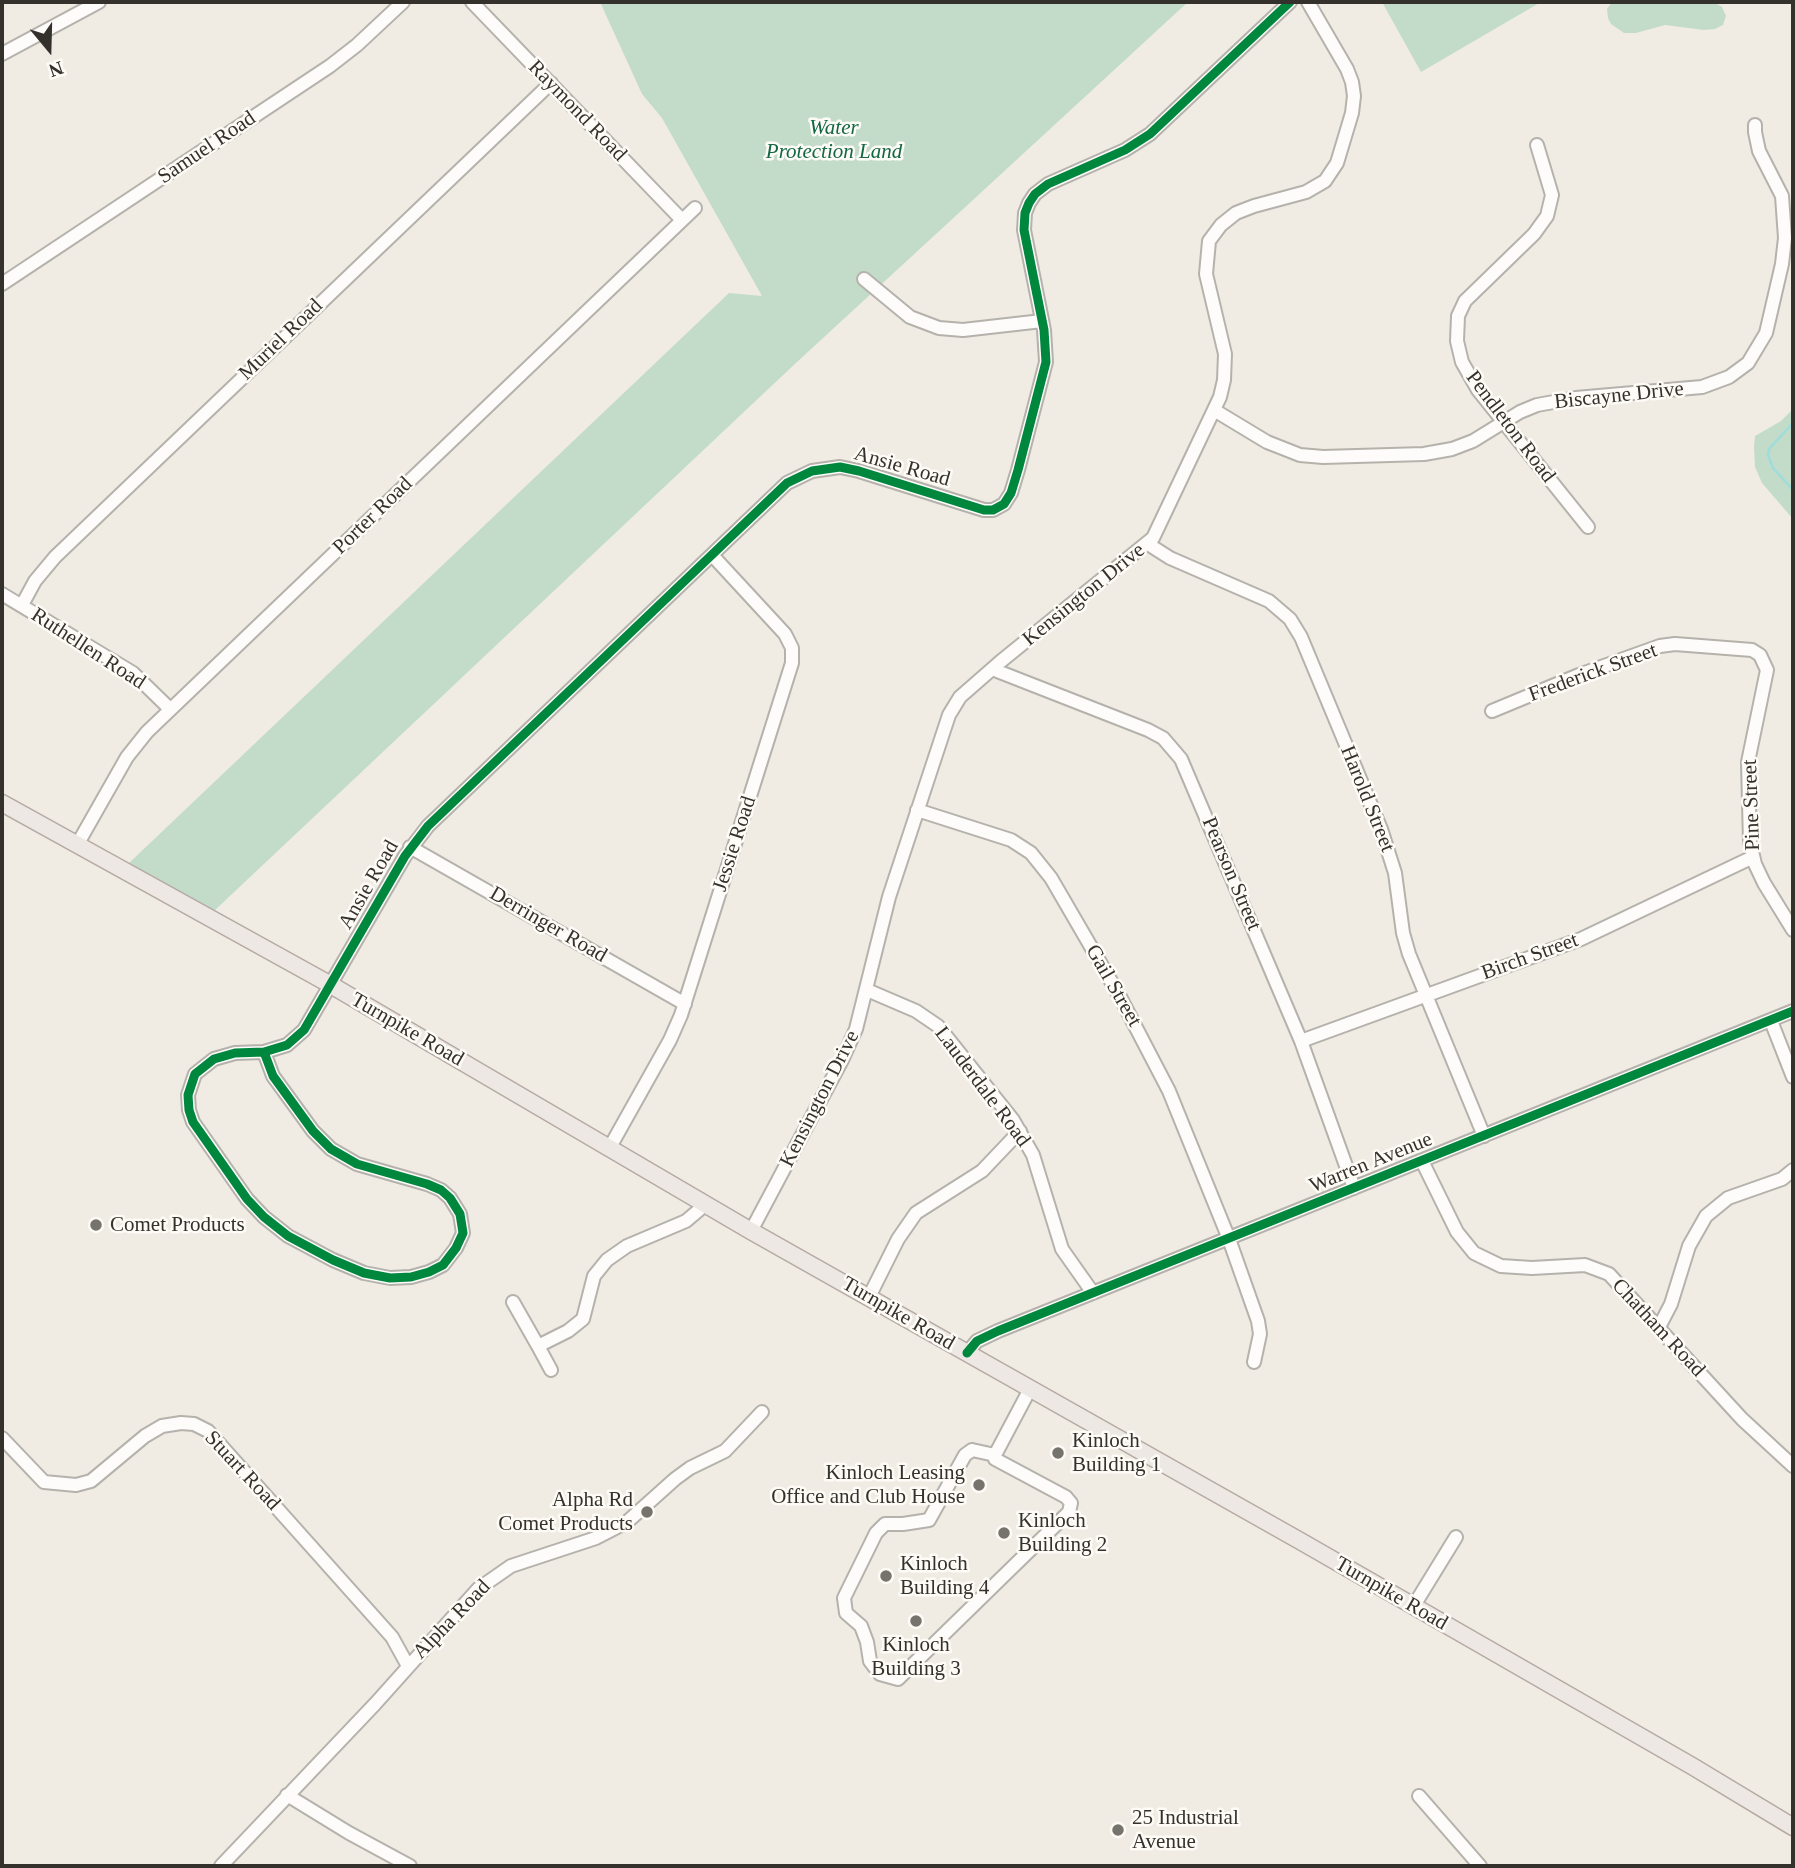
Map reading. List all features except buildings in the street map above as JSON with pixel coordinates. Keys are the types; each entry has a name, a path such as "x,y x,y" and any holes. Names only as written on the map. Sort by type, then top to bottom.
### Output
{"main road":[{"name":"Turnpike Road","path":"2,803 331,985 751,1231 1692,1766 1793,1827"}],"street":[{"path":"2,54 99,2"},
{"name":"Samuel Road","path":"2,284 330,66 403,2"},
{"name":"Raymond Road","path":"472,2 682,220"},
{"name":"Ansie Road","path":"264,1052 273,1076 313,1131 331,1149 349,1161 427,1184 441,1190 450,1198 460,1214 463,1233 443,1265 411,1277 390,1278 364,1273 288,1236 247,1199 193,1122 188,1095 195,1074 214,1059 235,1053 281,1049 299,1035 331,985 410,847 428,826 787,484 803,474 821,468 840,467 984,510 1002,506 1011,493 1045,371 1046,346 1024,230 1025,213 1032,198 1048,184 1142,140 1290,2"},
{"name":"Kensington Drive","path":"751,1231 856,1029 890,898 949,715 960,697 992,669 1148,544 1223,389 1226,361 1206,281 1209,242 1221,225 1236,213 1299,195 1325,181 1337,163 1350,123 1354,96 1351,78 1308,2"},
{"name":"Muriel Road","path":"22,606 35,581 55,557 551,83"},
{"name":"Biscayne Drive","path":"1214,410 1280,449 1300,455 1323,457 1439,452 1473,441 1528,408 1558,401 1702,387 1729,377 1748,363 1766,333 1776,294 1784,238 1782,196 1759,152 1755,125"},
{"name":"Pendleton Road","path":"1537,145 1552,195 1547,216 1534,234 1468,297 1457,323 1458,350 1465,369 1478,390 1588,527"},
{"path":"1782,196 1793,189"},
{"name":"Porter Road","path":"77,845 134,746 695,208"},
{"path":"864,279 910,317 939,328 963,330 1042,321"},
{"name":"Harold Street","path":"1148,544 1170,558 1269,601 1290,619 1301,637 1386,842 1395,873 1403,933 1484,1136"},
{"name":"Jessie Road","path":"610,1147 670,1040 685,1004 793,657 785,634 712,555"},
{"name":"Ruthellen Road","path":"2,594 133,673 170,709"},
{"name":"Frederick Street","path":"1492,711 1579,675 1660,646 1675,644 1752,650 1760,655 1767,671"},
{"name":"Pearson Street","path":"992,669 1148,730 1174,748 1187,769 1301,1041 1354,1188"},
{"name":"Pine Street","path":"1767,671 1747,771 1749,827 1753,857 1768,890 1793,930"},
{"name":"Gail Street","path":"917,810 1011,840 1031,853 1046,871 1160,1072 1228,1239 1259,1327 1254,1362"},
{"name":"Derringer Road","path":"410,847 685,1004"},
{"name":"Birch Street","path":"1301,1041 1581,939 1753,857"},
{"name":"Lauderdale Road","path":"867,990 916,1011 938,1026 1020,1131 1038,1168 1058,1241 1066,1257 1093,1293"},
{"name":"Warren Avenue","path":"967,1353 986,1336 1793,1011"},
{"path":"1771,1021 1793,1077"},
{"path":"869,1297 903,1229 916,1213 982,1171 1020,1131"},
{"name":"Chatham Road","path":"1422,1161 1457,1232 1474,1253 1501,1266 1516,1268 1571,1264 1599,1269 1619,1283 1742,1419 1793,1466"},
{"path":"1659,1327 1671,1304 1689,1246 1706,1216 1728,1198 1792,1177"},
{"path":"538,1346 568,1331 582,1320 595,1274 614,1254 681,1224 706,1204"},
{"path":"513,1302 551,1370"},
{"path":"995,1455 972,1450 965,1455 929,1520 885,1524 876,1533 844,1598 846,1613 861,1626 870,1661 880,1674 898,1679 1069,1512 1071,1503 1066,1497 995,1459 1030,1390"},
{"name":"Alpha Road","path":"220,1866 478,1589 511,1566 596,1538 626,1522 674,1479 725,1451 762,1412"},
{"name":"Stuart Road","path":"2,1438 44,1482 76,1485 91,1481 145,1436 162,1426 194,1424 208,1431 392,1637 408,1666"},
{"path":"1413,1607 1456,1537"},
{"path":"287,1795 348,1833 410,1866"},
{"path":"1419,1796 1480,1866"}],"green space":[{"name":"Water Protection Land","path":"600,2 1188,2 797,362 214,911 129,863 729,293 762,296 662,118 642,94"},
{"path":"1382,2 1541,2 1421,72"},
{"path":"1612,2 1714,2 1722,7 1726,16 1723,25 1715,29 1665,25 1636,33 1624,33 1611,24 1608,18 1607,9"},
{"path":"1793,409 1793,519 1762,483 1755,467 1754,447 1755,436 1781,421"}],"waterway":[{"path":"1793,423 1769,449 1768,455 1773,468 1793,490"}],"cycle path":[{"path":"264,1052 235,1053 214,1059 195,1074 188,1095 193,1122 247,1199 288,1236 364,1273 390,1278 411,1277 443,1265 463,1233 460,1214 450,1198 441,1190 427,1184 357,1164 331,1149 313,1131 273,1076 264,1052 287,1045 304,1030 405,856 428,826 787,483 812,471 840,467 984,510 993,510 1004,504 1011,493 1018,470 1046,362 1044,330 1024,230 1025,213 1029,203 1035,194 1048,184 1125,150 1150,134 1290,2"},
{"path":"967,1353 977,1341 998,1331 1793,1011"}],"place":[{"name":"Comet Products","path":"96,1225"},
{"name":"Kinloch Building 1","path":"1058,1453"},
{"name":"Kinloch Leasing Office and Club House","path":"979,1485"},
{"name":"Alpha Rd Comet Products","path":"647,1512"},
{"name":"Kinloch Building 2","path":"1004,1533"},
{"name":"Kinloch Building 4","path":"886,1576"},
{"name":"Kinloch Building 3","path":"916,1621"},
{"name":"25 Industrial Avenue","path":"1118,1830"}]}
